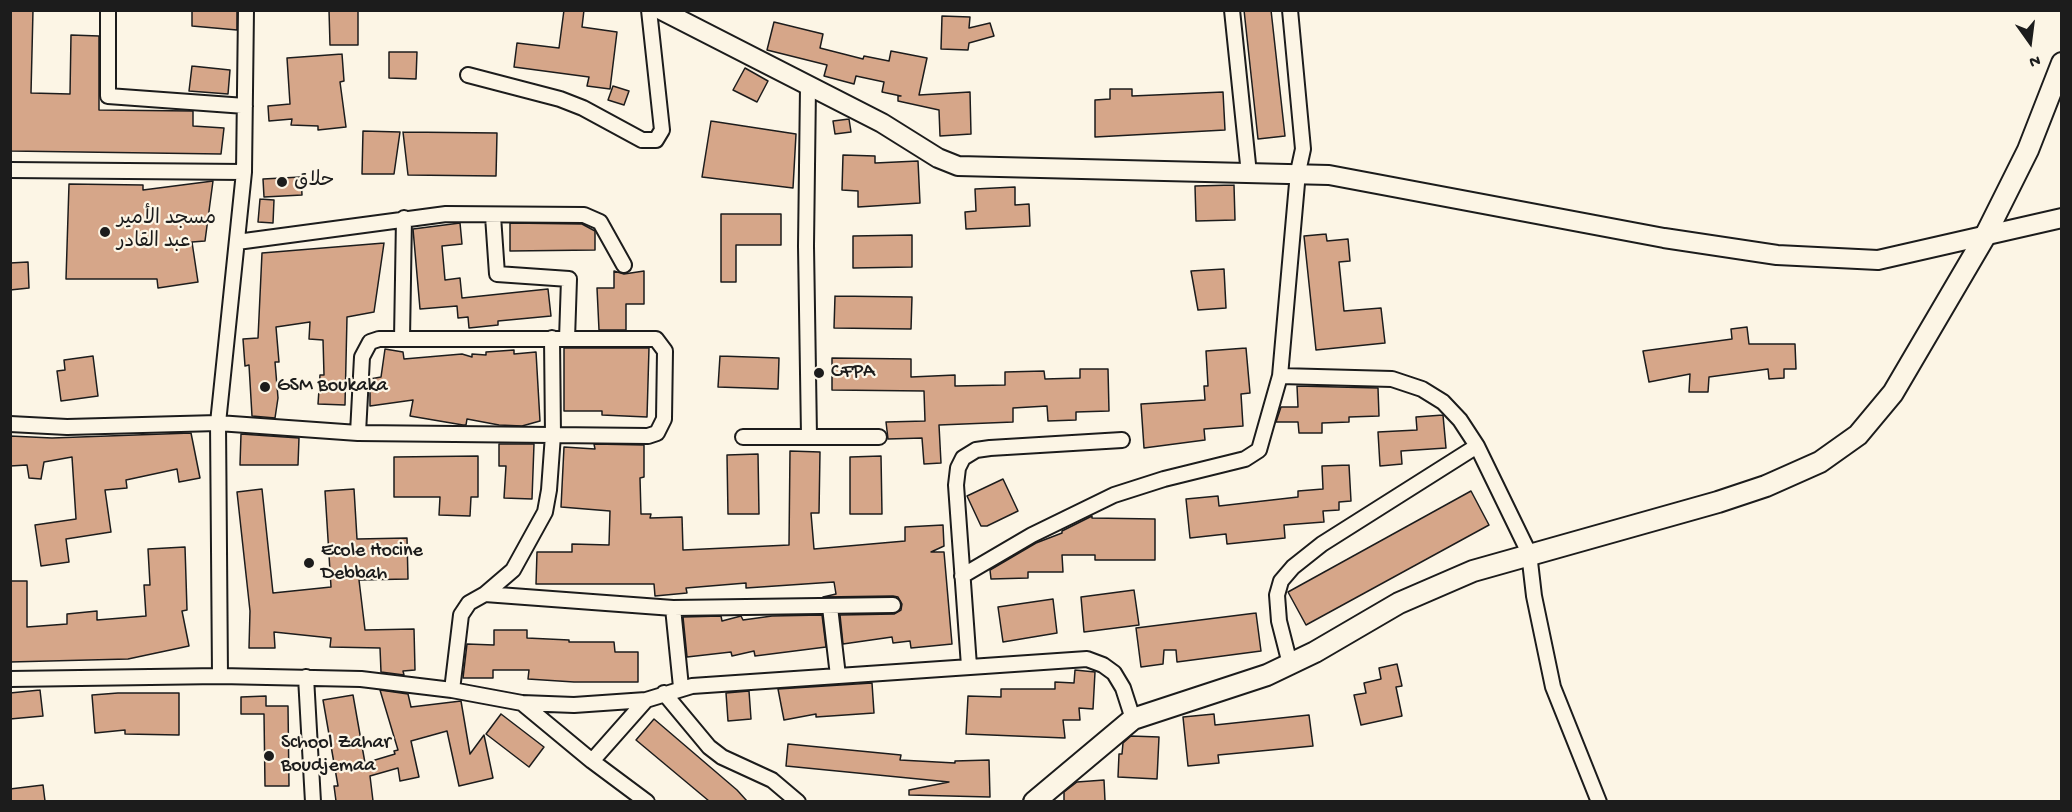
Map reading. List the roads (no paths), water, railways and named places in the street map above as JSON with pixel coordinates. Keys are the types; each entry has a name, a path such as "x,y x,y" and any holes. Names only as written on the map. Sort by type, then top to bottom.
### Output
{"main road":[{"path":"1034,801 1133,719 1266,675 1399,603 1473,571 1529,553 1718,502 1766,486 1820,462 1858,435 1893,393 1984,238 2028,150 2061,63"}],"street":[{"path":"108,10 108,96 245,106"},
{"path":"220,676 218,423 244,172 246,10"},
{"path":"468,75 560,99 583,108 642,140 656,140 662,130 649,10"},
{"path":"661,10 882,123 938,158 958,166 1250,174 1298,172 1329,175 1664,238 1777,255 1878,260 1984,238 2061,218"},
{"path":"1232,10 1250,174"},
{"path":"962,576 1032,535 1114,495 1253,455 1263,441 1280,375 1303,138 1290,10"},
{"path":"808,87 806,246 809,436"},
{"path":"10,170 244,172"},
{"path":"237,243 404,218 446,214 584,215 600,222 624,265"},
{"path":"493,216 497,274 569,279 567,339"},
{"path":"402,339 404,218"},
{"path":"10,424 67,427 218,423 358,433 648,436 657,434 664,419 665,351 662,343 656,339 379,339 370,342 362,357 358,433"},
{"path":"452,690 461,615 469,603 485,594 513,570 540,525 549,490 553,435 552,339"},
{"path":"1280,375 1392,379 1422,388 1443,402 1460,420 1477,446 1529,553 1534,597 1553,687 1599,801"},
{"path":"743,437 879,437"},
{"path":"969,666 956,484 958,468 963,458 976,450 990,448 1122,440"},
{"path":"1290,664 1279,621 1277,595 1281,581 1293,567 1322,544 1477,446"},
{"path":"485,594 673,608 830,607 893,604"},
{"path":"830,607 838,676"},
{"path":"673,608 681,687"},
{"path":"10,679 220,676 361,679 452,690 522,703 574,705 646,700 681,687 1087,659 1103,665 1114,673 1123,688 1133,719"},
{"path":"306,677 313,801"},
{"path":"664,693 716,752 772,780 798,801"},
{"path":"592,761 646,700"},
{"path":"522,703 592,761 647,801"}],"place":[{"name":"حلاق","path":"282,182"},
{"name":"مسجد الأمير عبد القادر","path":"105,232"},
{"name":"CFPA","path":"819,373"},
{"name":"GSM Boukaka","path":"265,387"},
{"name":"Ecole Hocine Debbah","path":"309,563"},
{"name":"School Zahar Boudjemaa","path":"269,756"}]}
